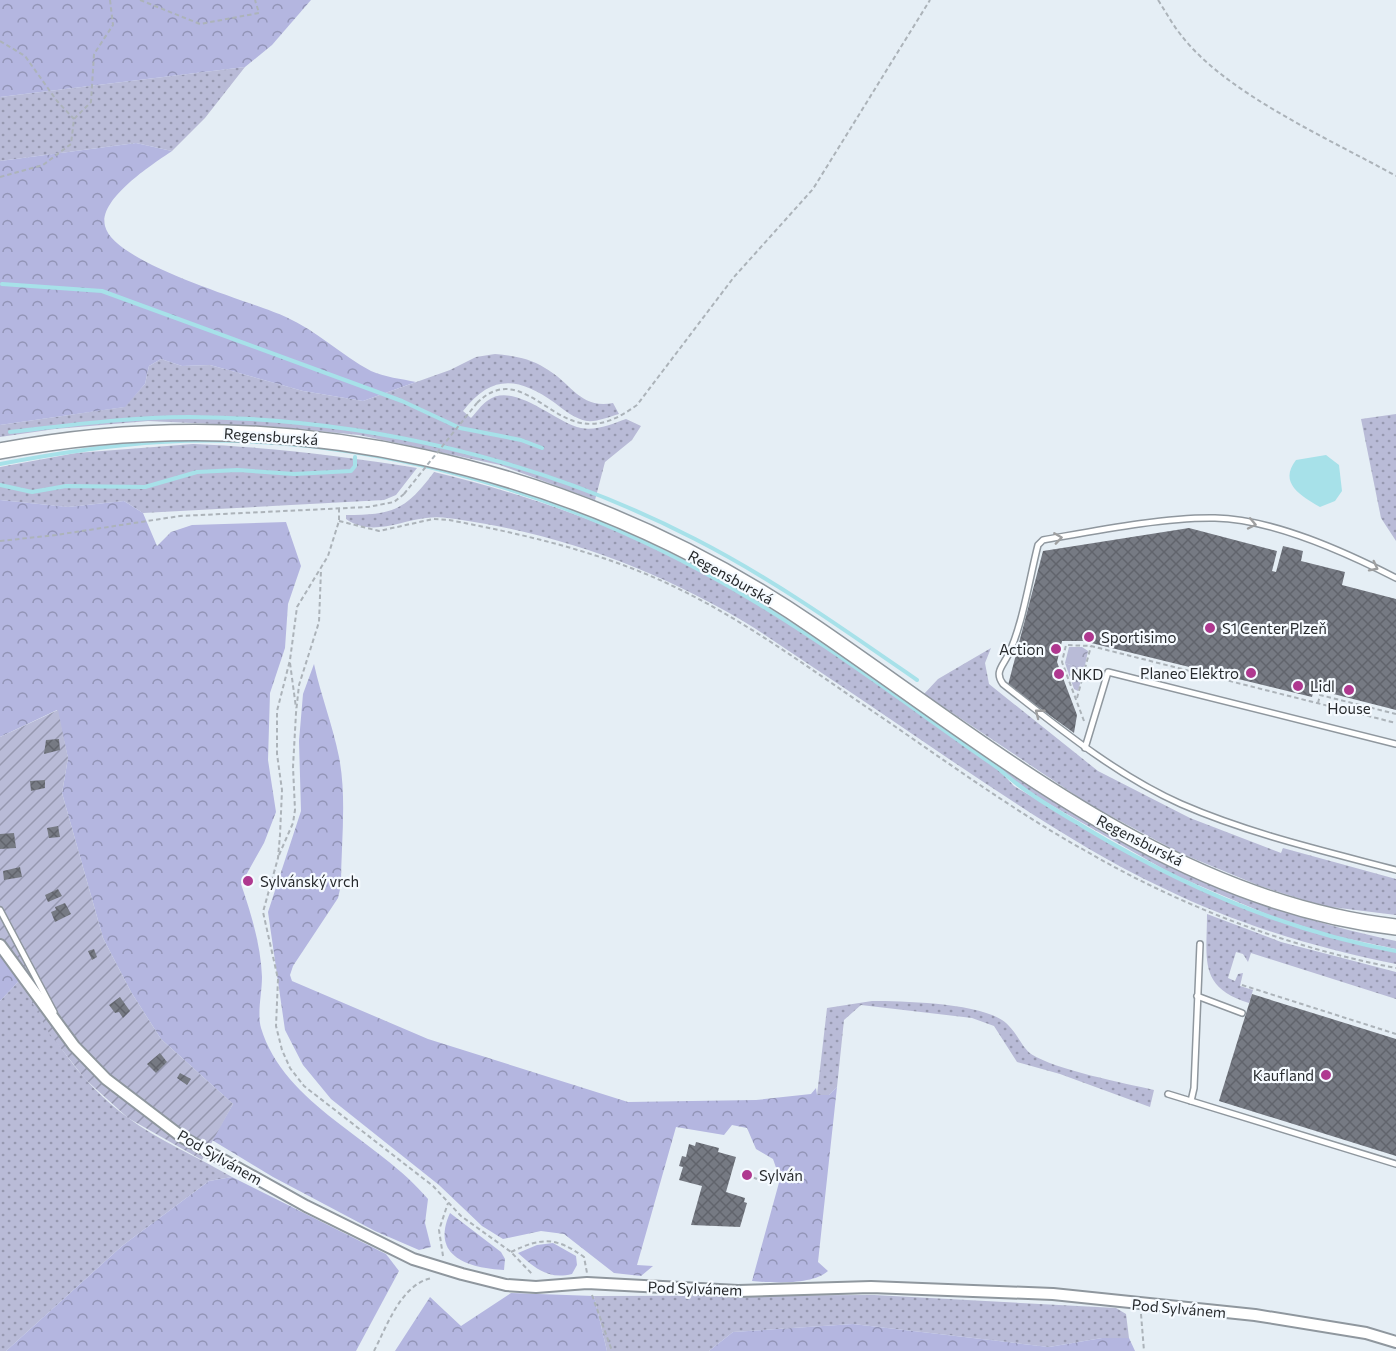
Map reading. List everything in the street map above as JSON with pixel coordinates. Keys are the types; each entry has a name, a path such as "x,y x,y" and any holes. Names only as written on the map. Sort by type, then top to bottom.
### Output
{"main road":[{"name":"Regensburská","path":"0,451 157,432 270,434 398,451 466,467 542,490 647,532 754,589 810,624 1003,759 1060,796 1137,840 1216,878 1269,898 1327,915 1396,927"}],"street":[{"name":"Pod Sylvánem","path":"0,945 64,1032 106,1079 182,1137 317,1211 440,1272 506,1285 536,1287 587,1283 738,1291 871,1287 1053,1294 1140,1305 1255,1315 1365,1333 1396,1342"}],"lane":[{"path":"1396,578 1351,555 1309,539 1217,518 1184,519 1042,540 1038,545 1012,646 1000,667 998,676 1003,684 1103,761 1181,804 1261,833 1396,870"},
{"path":"1086,748 1108,672 1396,744"},
{"name":"Pod Sylvánem","path":"0,910 42,985 64,1032"},
{"path":"1191,1101 1200,944"},
{"path":"1197,996 1242,1013"},
{"path":"1167,1094 1396,1164"}],"path":[{"path":"0,177 43,165 71,144 74,119 91,102 94,54 113,25 110,0"},
{"path":"140,0 200,24 259,13 255,0"},
{"path":"0,541 180,516 387,505 405,494 477,403 490,393 513,390 527,394 566,418 593,424 619,417 637,405 734,277 813,189 930,0"},
{"path":"1158,0 1181,36 1218,72 1244,92 1396,176"},
{"path":"0,41 25,56 57,101 74,119"},
{"path":"278,858 282,790 277,754 277,711 290,660 297,607 328,556 339,521 339,508"},
{"path":"339,521 379,531 433,519 449,520 576,548 648,574 743,624 1056,834 1136,879 1252,928 1325,952 1396,968"},
{"path":"321,568 319,622 299,685 293,767 295,810 293,823 278,858 263,912 278,978 276,1026 290,1068 304,1086 433,1186 470,1224 511,1252 534,1277 536,1287"},
{"path":"1077,701 1091,646"},
{"path":"290,660 296,713"},
{"path":"1396,714 1320,695 1318,703 1396,723"},
{"path":"1242,985 1396,1034"},
{"path":"747,1175 757,1179"},
{"path":"374,1351 401,1300 414,1286 440,1272 443,1255 439,1230 448,1202"},
{"path":"511,1252 532,1241 543,1240 570,1247 584,1257 587,1283 612,1351"},
{"path":"1140,1305 1144,1351"}],"green space":[{"path":"0,0 311,0 272,45 245,67 0,97"},
{"path":"245,67 205,118 172,151 136,143 0,161 0,97"},
{"path":"136,143 172,151 129,183 110,205 105,216 105,226 114,240 132,254 186,280 286,317 371,371 416,382 363,401 303,391 210,365 182,366 161,359 149,366 145,384 125,407 0,425 0,161"},
{"path":"495,354 533,362 554,374 584,399 601,404 613,403 619,414 595,421 583,420 570,414 542,394 517,384 506,383 484,390 474,399 463,411 471,418 487,401 497,396 509,396 534,404 581,428 598,428 626,419 641,426 632,440 605,462 595,500 500,465 359,435 278,427 148,421 55,429 0,437 0,425 124,407 145,384 149,366 161,359 182,366 210,365 303,391 363,401 450,370 476,357"},
{"path":"1396,414 1396,541 1381,518 1361,419"},
{"path":"193,444 250,447 417,468 396,495 384,500 143,513 124,501 68,507 0,500 0,467 76,453"},
{"path":"434,472 492,487 576,515 657,549 702,572 747,597 832,652 997,768 1014,786 1135,857 1208,893 1312,932 1396,952 1396,964 1306,942 1248,924 1191,901 1135,874 1027,811 756,629 722,609 651,574 578,547 501,527 435,517 386,526 366,527 346,519 346,515 376,514 397,508 415,495"},
{"path":"0,500 68,507 124,501 143,513 157,546 171,532 192,525 286,522 301,566 288,604 285,648 270,693 268,760 276,812 264,843 241,884 260,953 261,1028 273,1055 290,1079 311,1100 408,1178 428,1199 425,1223 431,1247 419,1250 375,1231 273,1177 212,1140 233,1104 161,1039 131,992 103,938 62,793 68,758 57,710 0,737"},
{"path":"1069,647 1082,647 1088,651 1084,670 1065,663"},
{"path":"991,648 985,663 989,684 1098,771 1190,818 1281,853 1283,848 1396,879 1396,915 1323,906 1260,886 1180,853 1090,805 924,694 938,679"},
{"path":"1065,663 1084,670 1078,691 1074,689"},
{"path":"314,664 336,745 341,773 343,805 341,885 338,898 293,966 290,975 292,981 428,1039 628,1102 756,1100 811,1094 816,1088 817,1095 829,1095 837,1087 818,1262 828,1271 821,1276 803,1281 752,1281 780,1179 773,1159 756,1149 747,1128 732,1125 724,1135 676,1127 637,1265 653,1266 641,1276 614,1273 564,1234 541,1231 503,1239 482,1226 439,1185 331,1099 303,1065 285,1030 268,912 301,811 299,741 303,694"},
{"path":"58,710 68,758 62,793 103,938 131,992 161,1039 233,1104 202,1160 128,1118 85,1079 49,1033 20,981 0,954 0,737"},
{"path":"958,737 1041,793 1127,844 1159,860 1225,889 1292,914 1396,941 1396,949 1330,935 1271,916 1172,874 1030,793"},
{"path":"1207,914 1281,942 1396,972 1396,999 1251,953 1248,962 1243,954 1236,952 1228,978 1235,981 1238,974 1243,973 1240,986 1253,990 1249,1003 1233,996 1221,989 1213,980 1209,970 1206,945"},
{"path":"0,954 20,980 0,1001"},
{"path":"20,980 66,1055 79,1072 110,1103 152,1134 232,1177 209,1181 122,1246 6,1351 0,1351 0,1001"},
{"path":"872,1001 939,1004 990,1014 1007,1024 1027,1051 1042,1060 1091,1075 1154,1090 1150,1107 1060,1074 1017,1062 994,1026 972,1018 861,1005 844,1020 837,1087 829,1095 817,1095 827,1008"},
{"path":"232,1177 386,1254 399,1271 356,1351 6,1351 122,1246 209,1181"},
{"path":"450,1213 501,1252 505,1259 504,1270 466,1263 449,1250 445,1240 445,1228"},
{"path":"553,1243 576,1256 577,1265 572,1274 549,1274 536,1268 518,1253 537,1245"},
{"path":"511,1293 594,1296 607,1351 395,1351 430,1297 461,1326"},
{"path":"874,1295 1116,1308 1126,1314 1129,1338 1102,1338 1049,1347 853,1324 733,1332 709,1351 607,1351 594,1296"},
{"path":"853,1324 1049,1347 1102,1338 1129,1338 1135,1351 709,1351 733,1332"}],"shaded area":[{"path":"1326,455 1339,465 1342,491 1335,501 1320,507 1294,488 1289,476 1296,460"}],"building":[{"name":"S1 Center Plzeň","path":"1189,528 1277,551 1272,571 1276,572 1283,546 1303,551 1301,561 1345,572 1342,585 1396,599 1396,710 1314,689 1312,697 1083,641 1062,641 1057,662 1077,715 1074,733 1008,685 1043,551"},
{"path":"59,739 60,750 44,754 46,740"},
{"path":"45,780 45,788 31,791 30,781"},
{"path":"58,826 60,837 49,838 47,828"},
{"path":"14,833 16,848 0,849 0,834"},
{"path":"20,867 22,877 4,880 3,871"},
{"path":"58,889 62,896 48,902 45,895"},
{"path":"65,903 71,914 55,922 51,912 56,910 55,907"},
{"path":"94,949 97,957 92,960 88,951"},
{"path":"1252,994 1396,1039 1396,1156 1219,1101"},
{"path":"120,997 130,1011 123,1018 109,1005"},
{"path":"160,1053 167,1062 156,1073 147,1064"},
{"path":"180,1073 191,1079 187,1085 177,1078"},
{"path":"696,1142 719,1148 718,1152 736,1157 726,1192 745,1198 744,1202 747,1203 740,1227 691,1225 702,1186 679,1180 683,1167 679,1166 682,1156 686,1157 689,1144 695,1146"}],"waterway":[{"path":"2,284 102,291 402,401 460,428 521,440 542,448"},
{"path":"10,432 144,418 255,419 320,425 450,448 575,486 695,539 781,588 917,680"},
{"path":"0,464 121,445 234,441 307,446 380,457 452,473 523,494 592,519 659,549 759,604 862,672 1040,800 1158,868 1234,903 1274,918 1314,931 1396,951"},
{"path":"0,485 32,492 66,486 145,487 197,472 238,470 294,474 351,471 355,466 355,457"}],"place":[{"name":"S1 Center Plzeň","path":"1210,628"},
{"name":"Sportisimo","path":"1089,637"},
{"name":"Action","path":"1056,649"},
{"name":"Planeo Elektro","path":"1251,673"},
{"name":"NKD","path":"1059,674"},
{"name":"Lidl","path":"1298,686"},
{"name":"House","path":"1349,690"},
{"name":"Sylvánský vrch","path":"248,881"},
{"name":"Kaufland","path":"1326,1075"},
{"name":"Sylván","path":"747,1175"}]}
